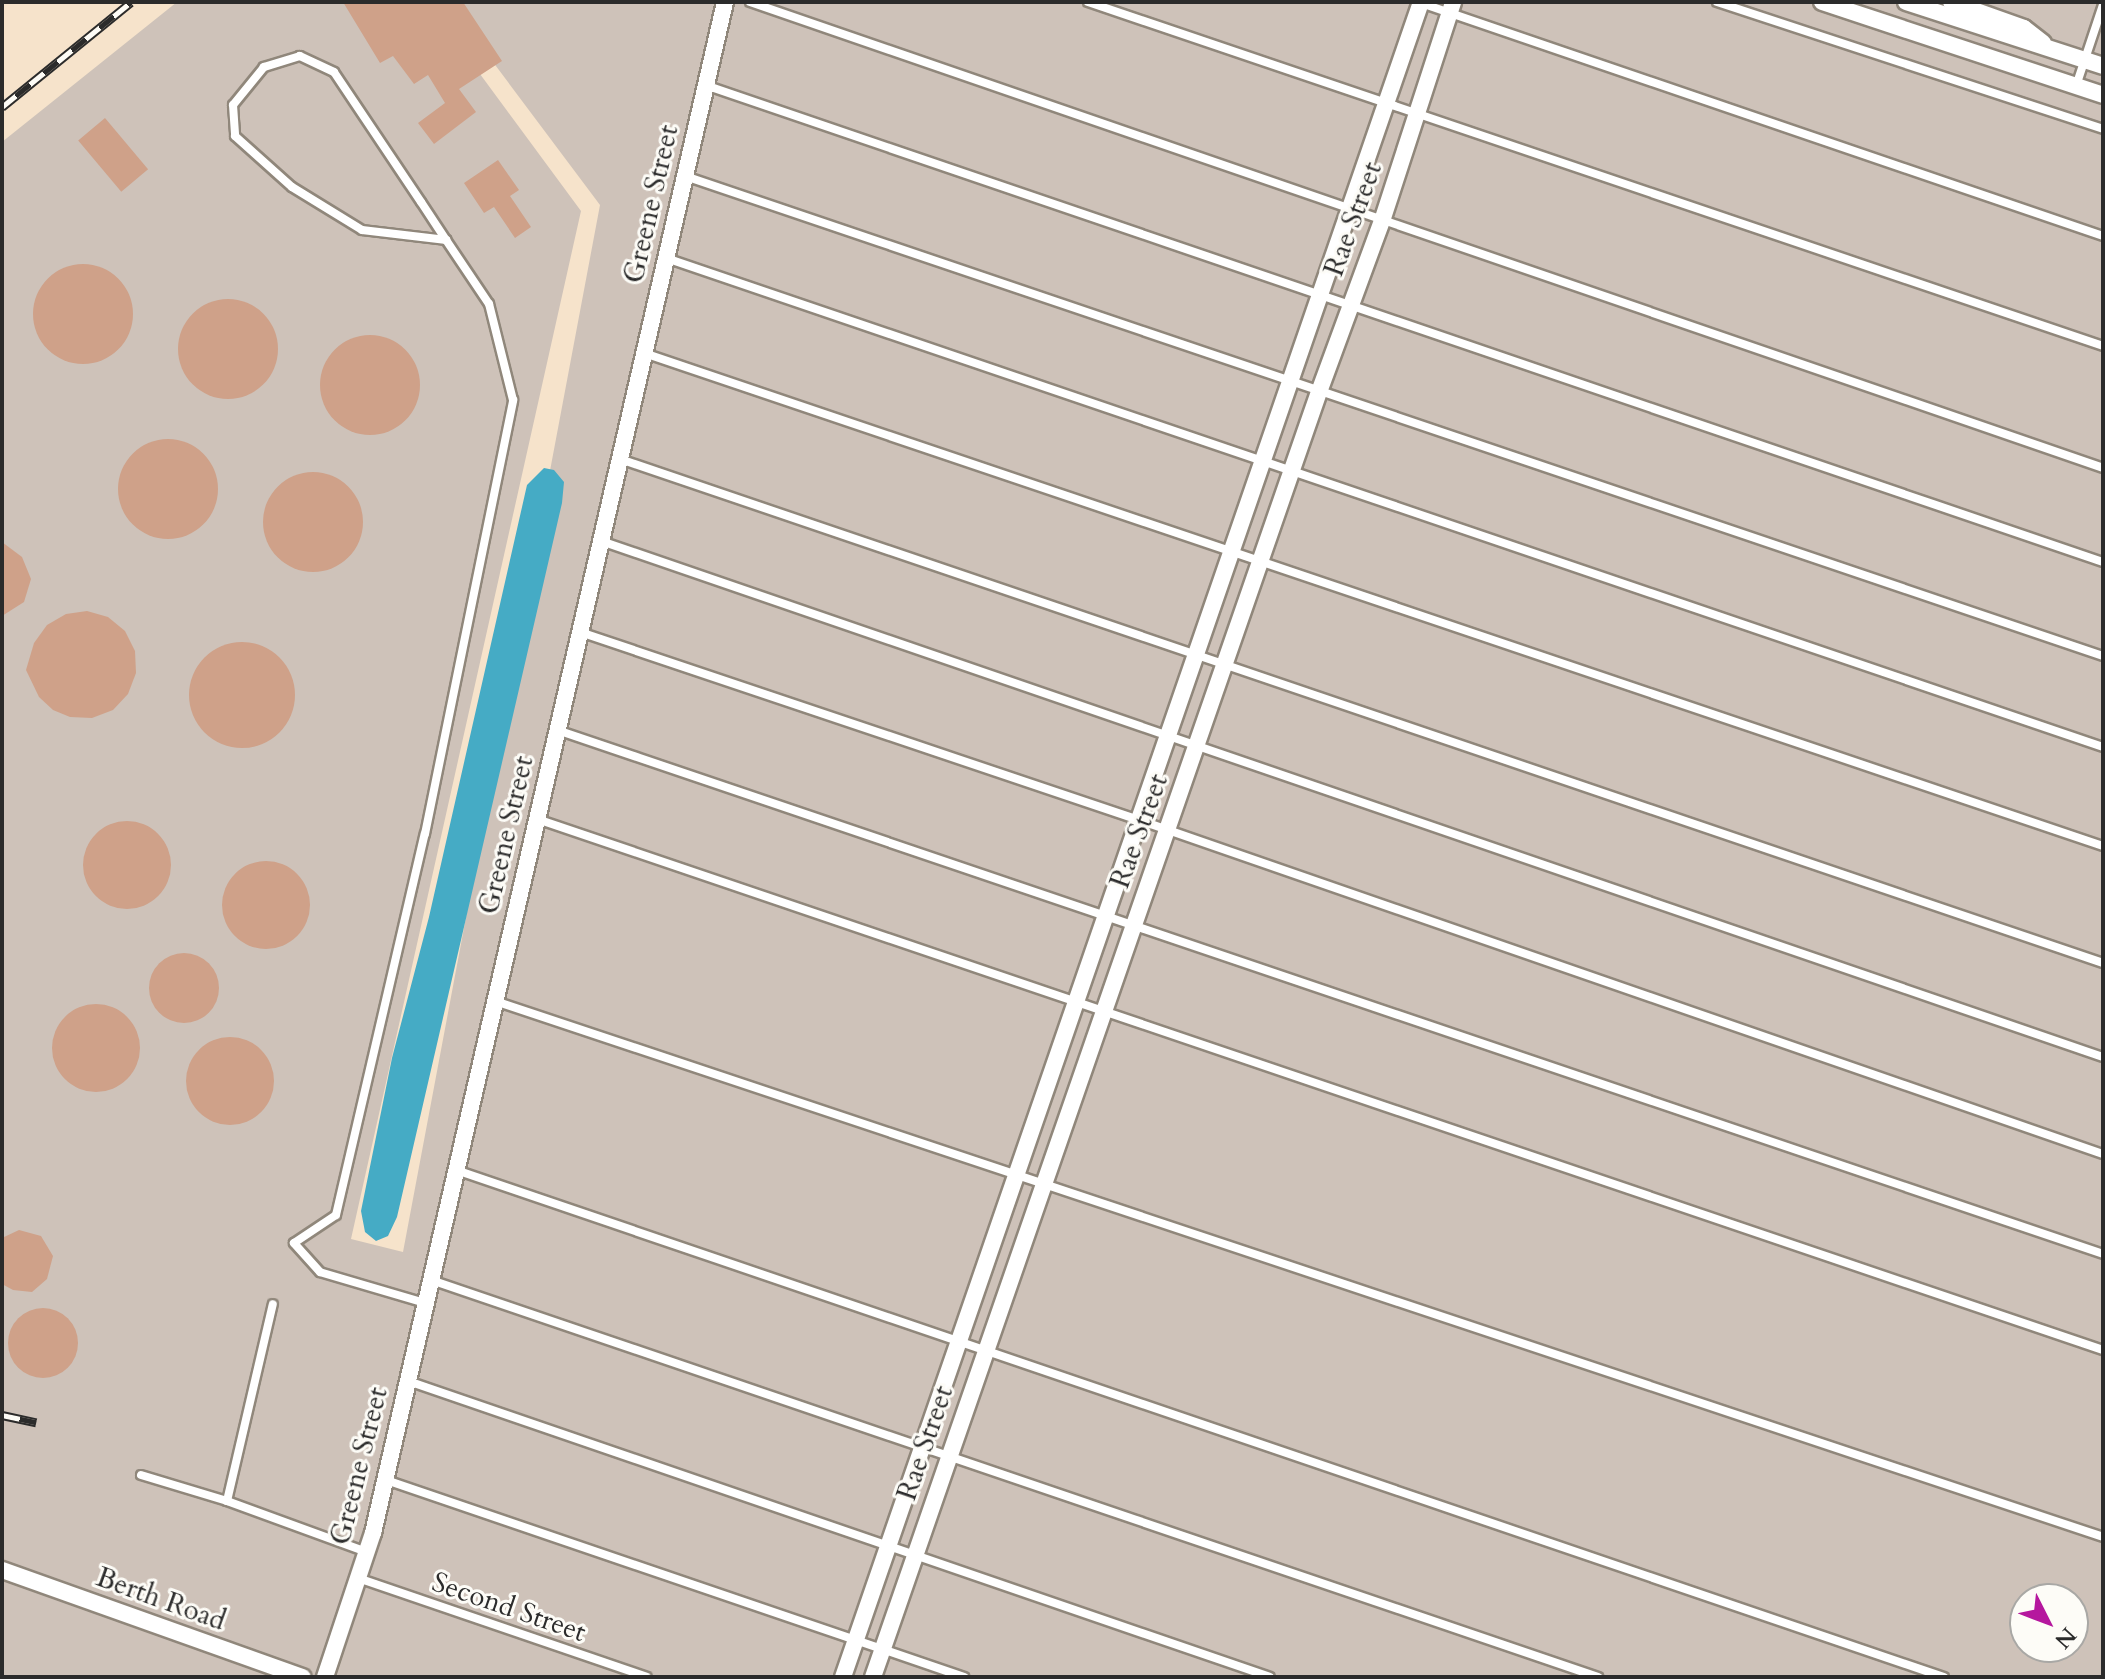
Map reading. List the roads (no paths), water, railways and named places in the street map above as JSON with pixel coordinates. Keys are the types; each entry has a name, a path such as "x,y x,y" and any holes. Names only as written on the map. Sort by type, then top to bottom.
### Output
{"street":[{"name":"Greene Street","path":"325,1677 366,1552 385,1479 725,2"},
{"name":"Rae Street","path":"843,1677 1419,2"},
{"path":"1906,2 2103,66"},
{"path":"1951,2 2024,28 2050,49"},
{"path":"1826,3 2103,95"},
{"name":"Rae Street","path":"873,1677 1042,1183 1350,303 1383,218 1451,8"},
{"name":"Berth Road","path":"2,1570 302,1677"}],"lane":[{"path":"750,2 2103,468"},
{"path":"1088,2 2103,346"},
{"path":"1419,2 1451,8 2103,236"},
{"path":"1717,2 2103,129"},
{"path":"2076,86 2103,5"},
{"path":"425,1303 320,1272 294,1243 336,1215 425,834 513,400 489,304 334,72 300,56 264,67 233,105 235,136 292,187 362,230 446,240"},
{"path":"704,85 2103,562"},
{"path":"684,176 2103,656"},
{"path":"665,257 2103,747"},
{"path":"643,353 2103,846"},
{"path":"619,459 2103,963"},
{"path":"600,541 2103,1057"},
{"path":"579,632 1139,820 2103,1154"},
{"path":"556,730 2103,1254"},
{"path":"536,818 2103,1350"},
{"path":"494,1001 2103,1537"},
{"path":"456,1170 1944,1677"},
{"path":"431,1280 1598,1677"},
{"path":"227,1501 273,1304"},
{"path":"407,1381 1270,1677"},
{"path":"141,1475 227,1501 366,1552"},
{"path":"385,1479 964,1677"},
{"name":"Second Street","path":"357,1578 647,1677"}],"water":[{"path":"544,468 554,470 564,482 562,503 397,1217 388,1236 376,1241 365,1232 361,1211 392,1058 429,917 527,485"}],"railway":[{"path":"2,107 131,2"},
{"path":"2,1415 36,1422"}]}
